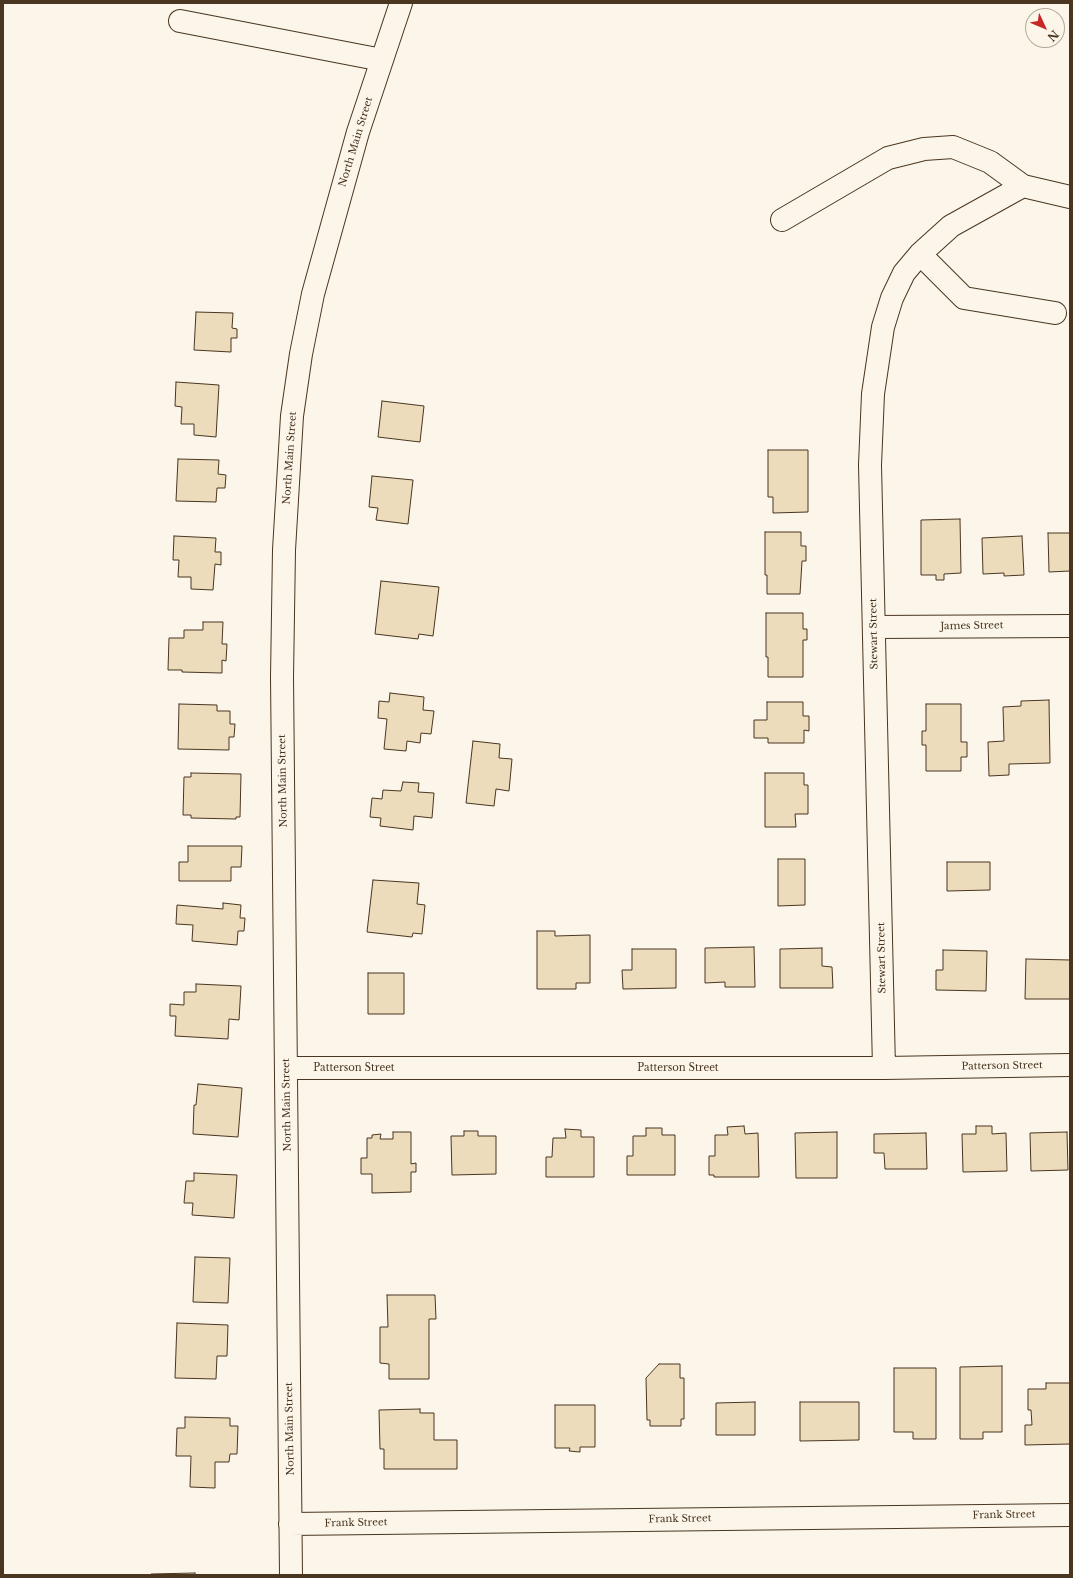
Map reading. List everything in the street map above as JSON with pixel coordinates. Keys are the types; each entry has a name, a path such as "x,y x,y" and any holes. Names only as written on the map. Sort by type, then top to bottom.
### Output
{"street":[{"name":"North Main Street","path":"291,1575 282,677 284,550 292,416 312,294 358,132 402,3"},
{"path":"180,21 382,60"},
{"path":"782,220 888,158 924,149 953,147 990,162 1023,186 1070,197"},
{"name":"Stewart Street","path":"884,1068 870,465 873,394 883,326 892,298 904,273 920,254 951,226 1023,186"},
{"path":"920,254 964,298 1055,313"},
{"name":"James Street","path":"874,627 1070,626"},
{"name":"Patterson Street","path":"286,1068 884,1068 1070,1065"},
{"name":"Frank Street","path":"290,1524 1070,1515"}],"building":[{"path":"196,312 233,313 232,328 237,329 237,338 231,338 231,352 194,350"},
{"path":"176,382 219,385 216,437 194,435 194,424 181,424 182,407 175,406"},
{"path":"382,401 424,406 420,442 378,437"},
{"path":"768,450 808,450 808,512 773,513 773,497 768,497"},
{"path":"178,459 219,460 218,474 226,475 225,488 217,488 216,502 176,501"},
{"path":"372,476 413,480 408,524 376,520 378,508 369,507"},
{"path":"960,519 961,573 944,574 944,580 936,580 936,575 921,575 921,520"},
{"path":"765,532 801,532 801,546 806,546 806,561 802,561 800,594 767,594 767,575 765,575"},
{"path":"1048,533 1070,533 1070,571 1049,572"},
{"path":"174,536 216,538 215,552 221,552 221,565 215,564 213,590 191,589 191,577 178,577 179,560 173,560"},
{"path":"1022,536 1024,575 1004,576 1004,573 983,574 982,538"},
{"path":"381,581 439,587 433,636 419,634 418,639 375,634"},
{"path":"766,613 803,613 803,629 807,629 807,640 803,640 803,677 768,677 768,657 766,657"},
{"path":"203,622 223,622 222,644 227,644 226,661 222,660 222,673 182,672 182,670 168,670 169,638 184,638 184,630 203,630"},
{"path":"390,693 424,697 423,710 434,711 431,734 421,733 420,743 407,741 406,751 384,749 387,719 378,718 379,701 389,702"},
{"path":"1049,700 1050,763 1009,764 1009,775 989,776 988,742 1004,741 1003,707 1021,706 1021,701"},
{"path":"767,702 803,702 803,716 809,716 809,731 804,730 804,743 768,743 768,738 754,738 754,720 767,720"},
{"path":"179,704 217,705 217,711 230,711 230,724 235,724 234,737 229,737 229,750 178,749"},
{"path":"926,704 961,704 961,742 967,742 967,757 961,757 961,771 926,771 926,745 922,745 922,731 926,731"},
{"path":"473,741 500,744 499,758 512,759 509,791 496,789 494,806 466,803"},
{"path":"191,773 241,774 240,817 236,817 236,819 191,818 191,815 183,815 184,777 191,777"},
{"path":"765,773 804,773 804,785 808,785 808,814 795,814 796,827 765,827"},
{"path":"403,782 419,783 418,792 434,793 432,818 414,816 413,830 380,826 381,818 370,817 372,798 382,799 383,790 401,791"},
{"path":"188,846 242,846 241,867 231,867 231,881 179,881 179,862 188,862"},
{"path":"778,859 805,859 805,905 778,906"},
{"path":"947,862 990,862 990,890 947,891"},
{"path":"373,880 419,883 417,904 425,905 422,934 413,933 412,937 367,932"},
{"path":"223,903 241,905 240,918 245,918 244,931 238,931 237,945 192,941 193,925 176,924 177,905 223,909"},
{"path":"537,931 555,931 555,936 590,935 590,983 576,983 576,989 537,989"},
{"path":"754,947 755,987 725,987 725,982 705,983 705,948"},
{"path":"822,948 822,966 832,967 833,988 780,988 780,949"},
{"path":"632,949 676,949 676,988 623,989 622,970 632,970"},
{"path":"943,950 987,951 986,991 936,990 936,970 943,970"},
{"path":"1026,959 1070,960 1070,999 1025,999"},
{"path":"368,973 404,973 404,1014 368,1014"},
{"path":"196,984 241,986 239,1020 229,1019 228,1039 175,1036 176,1016 170,1016 170,1004 184,1005 184,992 196,992"},
{"path":"198,1084 242,1088 238,1137 193,1134 194,1105 196,1105"},
{"path":"744,1126 745,1134 758,1133 759,1177 714,1177 714,1175 709,1175 709,1156 715,1156 715,1135 728,1135 727,1127"},
{"path":"976,1126 992,1126 992,1134 1006,1133 1007,1171 963,1172 962,1134 976,1134"},
{"path":"646,1128 662,1128 662,1135 675,1135 675,1175 627,1175 627,1156 633,1156 633,1136 646,1136"},
{"path":"565,1129 581,1130 581,1137 594,1137 594,1177 546,1177 546,1157 552,1157 553,1138 566,1138"},
{"path":"464,1131 478,1131 478,1136 496,1136 496,1174 452,1175 451,1136 464,1136"},
{"path":"393,1132 411,1132 411,1164 416,1163 416,1172 411,1172 411,1192 372,1193 372,1174 361,1174 361,1158 367,1158 367,1138 372,1138 372,1135 381,1134 380,1139 393,1139"},
{"path":"837,1132 837,1178 796,1178 795,1133"},
{"path":"1067,1132 1068,1170 1031,1171 1030,1133"},
{"path":"926,1133 927,1169 885,1169 884,1153 874,1153 874,1134"},
{"path":"194,1173 237,1175 234,1218 192,1215 193,1203 184,1203 186,1181 194,1181"},
{"path":"195,1257 230,1258 228,1303 193,1302"},
{"path":"387,1295 435,1295 436,1319 429,1319 429,1379 389,1379 389,1364 380,1363 380,1327 388,1327"},
{"path":"177,1323 228,1325 227,1356 217,1356 216,1379 175,1378"},
{"path":"659,1364 680,1364 680,1378 684,1378 684,1419 681,1419 681,1426 650,1426 650,1420 647,1420 646,1378"},
{"path":"1002,1366 1002,1432 983,1432 983,1439 960,1439 960,1367"},
{"path":"894,1368 936,1368 936,1439 913,1439 913,1432 894,1432"},
{"path":"1046,1383 1070,1383 1070,1444 1025,1445 1025,1425 1032,1425 1031,1410 1028,1410 1028,1389 1046,1389"},
{"path":"755,1402 755,1435 716,1435 716,1403"},
{"path":"800,1402 859,1402 859,1440 800,1441"},
{"path":"555,1405 595,1405 595,1447 580,1447 580,1452 569,1451 570,1448 555,1448"},
{"path":"420,1409 420,1413 434,1413 434,1440 457,1440 457,1469 384,1469 384,1449 380,1449 379,1410"},
{"path":"185,1417 230,1418 230,1426 238,1426 237,1454 230,1454 229,1462 215,1462 215,1488 190,1487 191,1456 176,1456 177,1428 185,1428"},
{"path":"195,1573 195,1575 151,1575 151,1574"}]}
